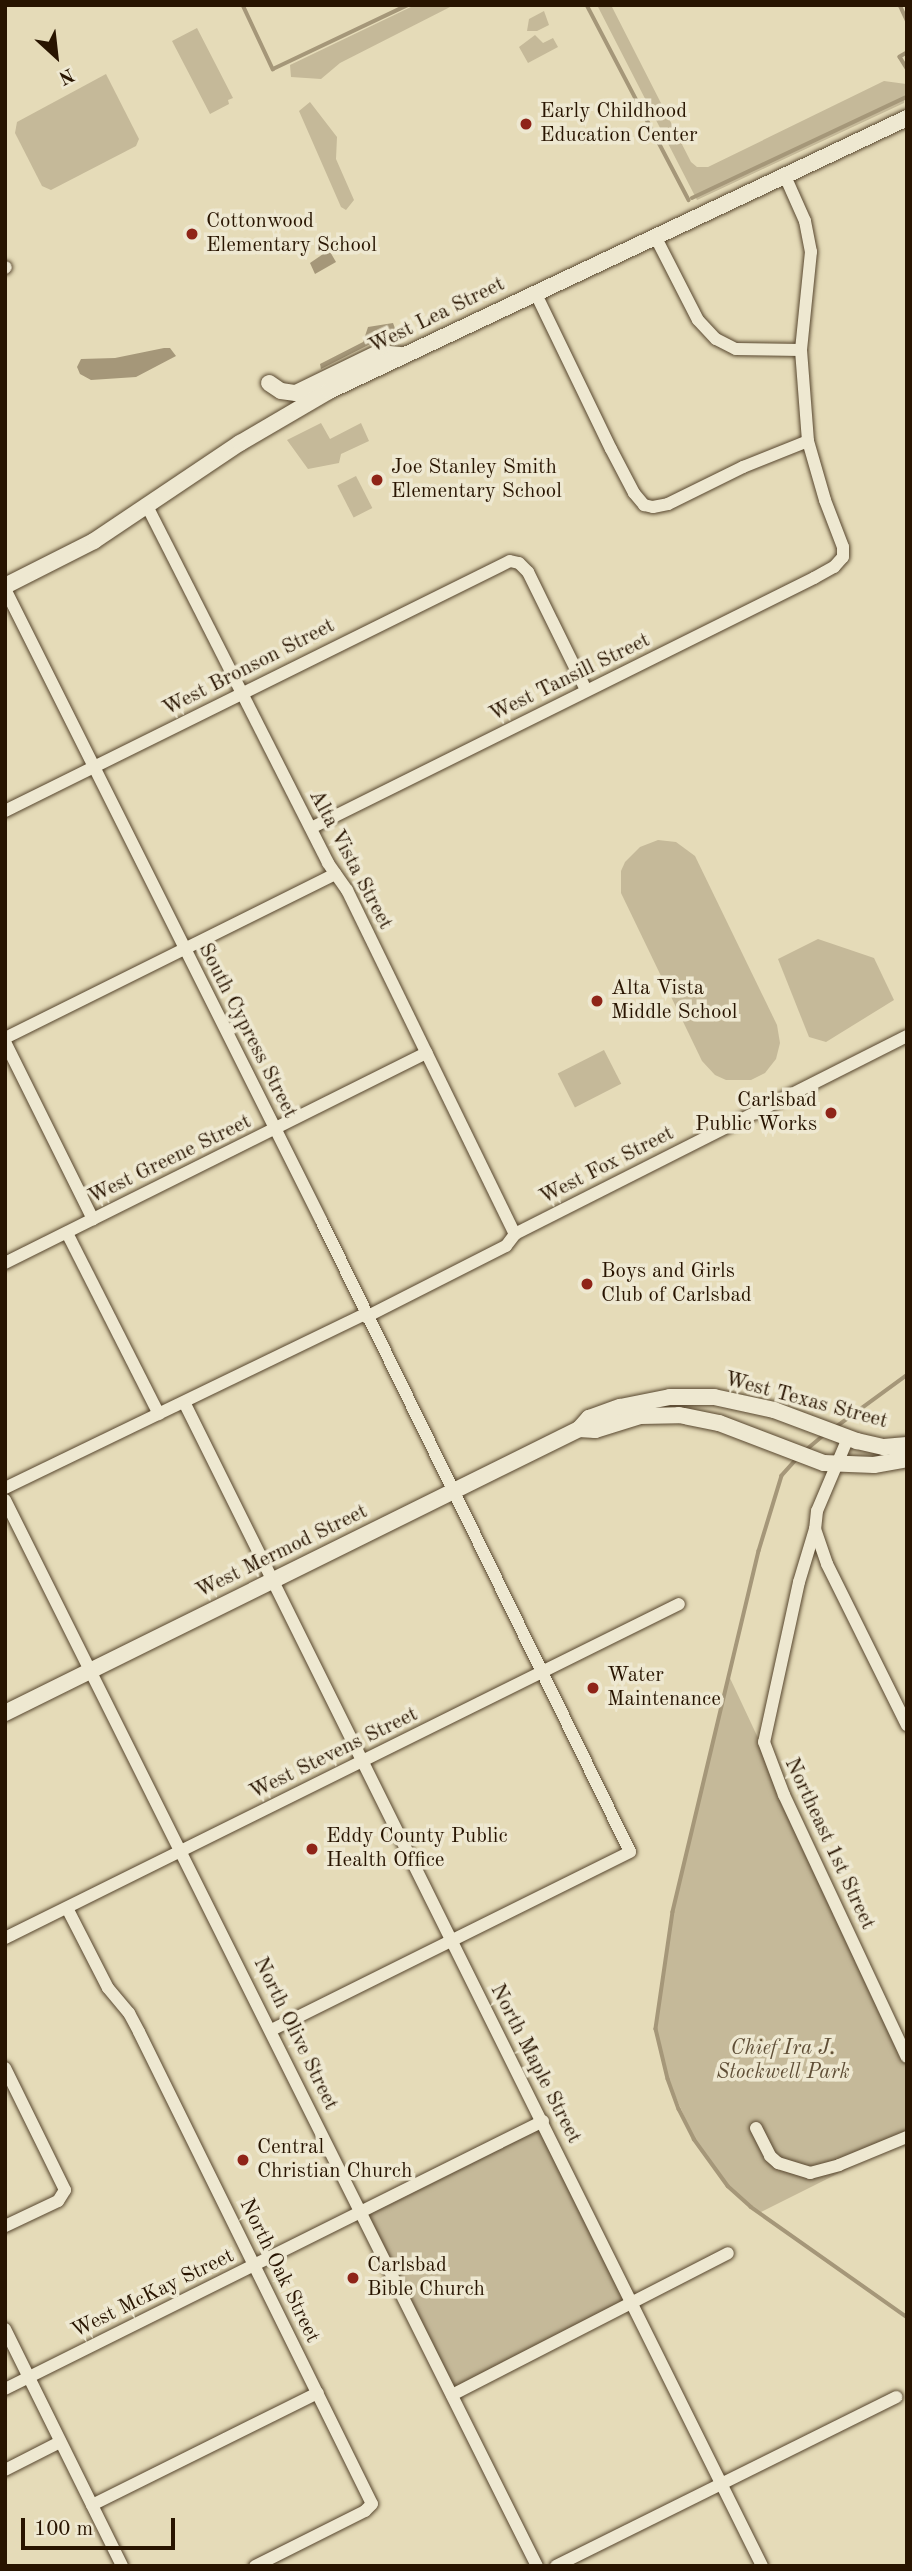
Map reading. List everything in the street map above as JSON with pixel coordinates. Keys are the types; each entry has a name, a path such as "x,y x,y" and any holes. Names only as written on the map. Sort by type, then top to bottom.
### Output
{"street":[{"name":"West Lea Street","path":"5,588 93,541 277,420 535,292 907,118"},
{"path":"535,292 611,449 634,493 644,505 653,507 668,504 743,467 808,440 801,350 810,244 805,222 785,176"},
{"path":"655,236 698,320 716,339 736,349 801,350"},
{"path":"269,383 281,391 296,393 378,353 404,355"},
{"name":"West Tansill Street","path":"311,828 834,567 843,557 843,547 825,500 808,440"},
{"name":"Alta Vista Street","path":"147,506 427,1053 516,1234"},
{"name":"West Bronson Street","path":"5,811 510,561 519,563 528,572 586,691"},
{"name":"South Cypress Street","path":"5,588 454,1490 630,1852 452,1941"},
{"path":"93,1219 5,1040 336,874"},
{"name":"West Fox Street","path":"5,1488 185,1404 506,1245 516,1234 907,1036"},
{"name":"West Greene Street","path":"5,1263 427,1053"},
{"path":"67,1233 159,1414"},
{"name":"West Texas Street","path":"579,1429 589,1418 621,1407 651,1399 695,1396 759,1406 848,1438 884,1447 907,1445"},
{"name":"North Maple Street","path":"185,1404 762,2566"},
{"name":"West Texas Street","path":"579,1429 595,1430 640,1416 679,1415 719,1423 787,1451 830,1464 874,1465 907,1459"},
{"name":"West Mermod Street","path":"5,1713 579,1429"},
{"name":"Northeast 1st Street","path":"848,1438 830,1464 817,1511 816,1529 808,1544 770,1705 764,1746 784,1795 907,2057"},
{"name":"North Olive Street","path":"5,1500 182,1849 537,2566"},
{"path":"816,1529 827,1564 907,1726"},
{"name":"West Stevens Street","path":"5,1938 679,1604"},
{"name":"North Oak Street","path":"67,1908 108,1987 129,2013 139,2032 372,2507 255,2566"},
{"path":"272,2030 452,1941"},
{"path":"5,2068 63,2185 64,2194 58,2201 5,2226"},
{"name":"West McKay Street","path":"5,2389 543,2121"},
{"path":"756,2127 770,2156 778,2163 810,2172 839,2165 907,2137"},
{"path":"452,2395 727,2253"},
{"path":"5,2329 122,2566"},
{"path":"92,2505 318,2393"},
{"path":"556,2566 896,2398"},
{"path":"5,2470 60,2442"}],"green space":[{"path":"415,5 454,5 340,63 321,79 291,77 290,65"},
{"path":"597,5 611,5 691,162 697,167 708,167 884,81 906,84 904,103 697,200"},
{"path":"544,11 549,25 537,31 527,31 529,19"},
{"path":"197,28 233,98 228,100 229,104 210,114 172,41"},
{"path":"535,35 543,43 553,38 558,47 528,63 519,47"},
{"path":"106,74 139,139 136,146 51,190 42,186 15,133 17,122"},
{"path":"310,102 337,137 336,159 354,200 346,210 341,207 299,111"},
{"path":"321,423 330,439 361,423 369,441 341,454 339,463 308,469 287,440"},
{"path":"356,476 372,508 354,518 337,486"},
{"path":"658,840 676,842 695,856 777,1025 780,1043 776,1059 765,1073 751,1080 726,1080 715,1075 702,1061 621,893 621,871 625,862 640,847"},
{"path":"818,939 874,958 894,1000 826,1042 809,1037 778,959"},
{"path":"604,1050 621,1084 575,1107 558,1074"},
{"name":"Chief Ira J. Stockwell Park","path":"729,1676 907,2056 907,2139 759,2213 728,2186 694,2139 668,2079 656,2029 673,1912"},
{"path":"543,2121 631,2302 449,2391 361,2210"}],"shaded area":[{"path":"329,250 336,262 315,274 310,263"},
{"path":"393,323 396,331 321,369 320,364 363,342 368,327"},
{"path":"170,348 176,356 136,377 91,380 80,374 77,367 81,359 115,358"}],"waterway":[{"path":"243,5 273,69 408,5"},
{"path":"587,5 689,200"},
{"path":"900,5 907,20"},
{"path":"907,53 900,57 907,68"},
{"path":"692,198 907,97"},
{"path":"836,1427 907,1375"},
{"path":"806,1450 824,1435"},
{"path":"798,1458 782,1476 759,1551 673,1912 656,2029 668,2079 679,2109 694,2139 728,2186 751,2207 907,2317"}],"place":[{"name":"Early Childhood Education Center","path":"526,124"},
{"name":"Cottonwood Elementary School","path":"192,234"},
{"name":"Joe Stanley Smith Elementary School","path":"377,480"},
{"name":"Alta Vista Middle School","path":"597,1001"},
{"name":"Carlsbad Public Works","path":"831,1113"},
{"name":"Boys and Girls Club of Carlsbad","path":"587,1284"},
{"name":"Water Maintenance","path":"593,1688"},
{"name":"Eddy County Public Health Office","path":"312,1849"},
{"name":"Central Christian Church","path":"243,2160"},
{"name":"Carlsbad Bible Church","path":"353,2278"}]}
